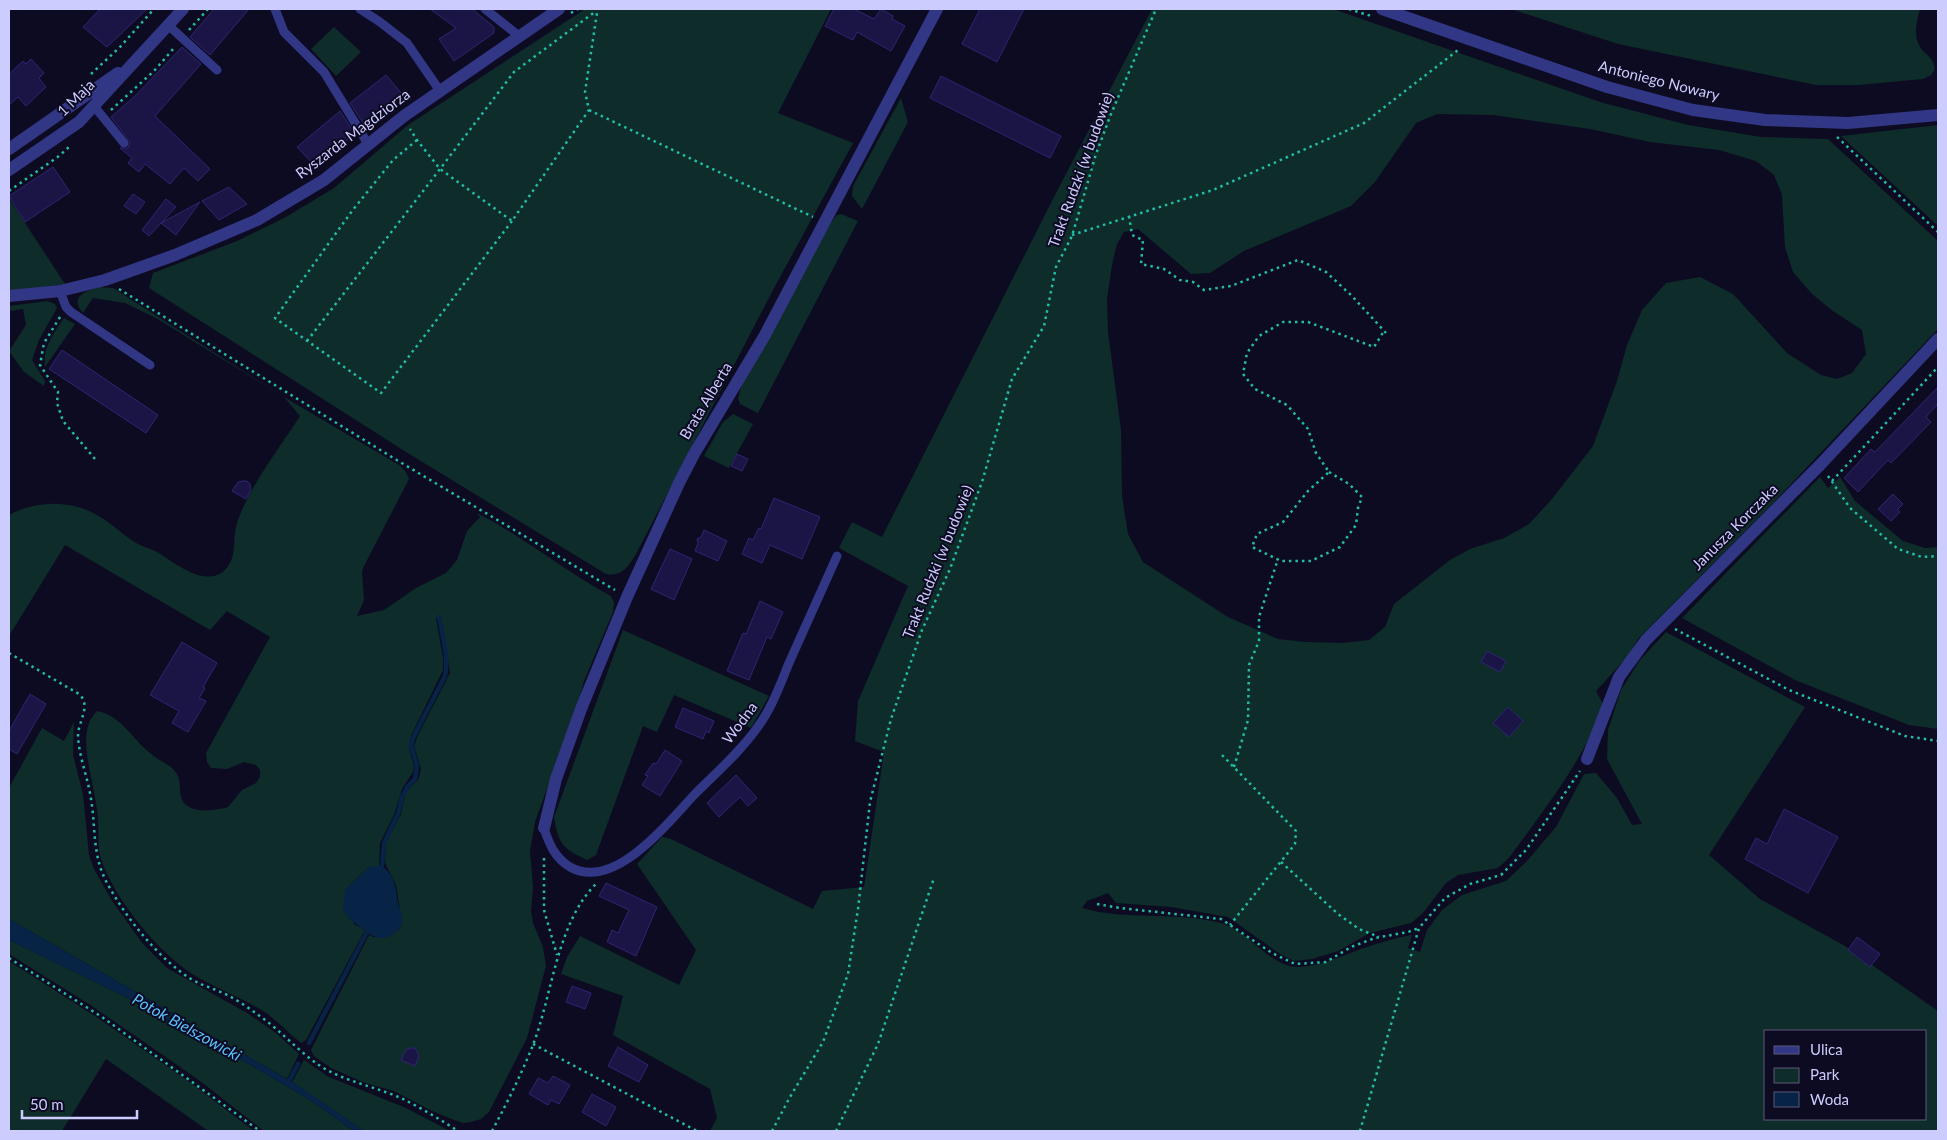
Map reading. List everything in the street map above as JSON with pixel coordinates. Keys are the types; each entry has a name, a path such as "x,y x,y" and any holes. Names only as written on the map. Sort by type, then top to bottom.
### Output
{"street":[{"name":"1 Maja","path":"9,170 80,122 183,9"},
{"name":"Ryszarda Magdziorza","path":"9,296 60,291 105,280 175,255 257,220 324,180 404,116 559,9"},
{"name":"Brata Alberta","path":"544,828 556,779 580,709 627,597 694,454 765,334 937,9"},
{"name":"Antoniego Nowary","path":"1382,9 1607,87 1693,110 1765,120 1848,123 1938,115"},
{"name":"1 Maja","path":"9,149 136,60"},
{"name":"Janusza Korczaka","path":"1587,759 1619,677 1646,640 1820,465 1938,339"}],"lane":[{"path":"275,9 284,32 324,72 368,144"},
{"path":"360,9 407,43 440,91"},
{"path":"485,9 519,36"},
{"path":"168,25 218,70"},
{"path":"94,106 124,143"},
{"path":"60,291 66,307 79,318 150,365"},
{"name":"Wodna","path":"544,828 549,844 567,865 577,871 590,874 611,869 635,854 758,728 773,701 837,556"}],"path":[{"path":"88,76 120,47 154,9"},
{"name":"Trakt Rudzki (w budowie)","path":"772,1131 790,1096 823,1042 848,974 858,909 870,802 890,719 922,630 950,569 982,482 1012,379 1044,326 1056,267 1072,236 1096,154 1111,114 1156,9"},
{"path":"307,341 514,72 592,14 597,13 586,92 589,110 512,221 381,393 307,341 275,318 352,211 393,160 417,140"},
{"path":"1072,236 1213,190 1364,123 1461,47"},
{"path":"589,110 824,222"},
{"path":"404,116 417,140 440,169 512,221"},
{"path":"1822,122 1938,232"},
{"path":"1129,216 1132,235 1143,240 1141,264 1164,269 1180,280 1193,282 1204,290 1231,286 1298,260 1326,272 1352,296 1385,332 1374,348 1308,322 1283,322 1259,336 1247,353 1243,374 1255,389 1287,405 1308,429 1316,453 1329,472 1349,484 1362,497 1358,508 1356,526 1340,547 1311,561 1278,559 1252,547 1257,534 1283,522 1308,492 1329,472"},
{"path":"105,280 395,459 627,597"},
{"path":"66,307 44,343 40,365 58,392 57,403 63,421 95,459"},
{"path":"1832,482 1938,367"},
{"path":"1820,465 1850,508 1898,549 1922,557 1938,556"},
{"path":"1234,767 1248,720 1249,665 1259,641 1259,617 1278,559"},
{"path":"1662,622 1789,690 1905,736 1938,741"},
{"path":"9,653 84,698 85,706 78,736 91,799 94,843 98,863 121,905 158,952 193,980 223,993 277,1028 316,1063 329,1071 366,1087 403,1099 458,1131"},
{"path":"1222,755 1296,831 1295,844 1230,924"},
{"path":"1360,1131 1419,928 1444,898 1470,884 1501,875 1508,869 1526,850 1587,759"},
{"path":"544,855 544,910 558,957"},
{"path":"1281,862 1338,914 1359,929 1381,937"},
{"path":"492,1131 512,1094 533,1044 558,957 577,910 593,887 611,869"},
{"path":"836,1131 878,1044 934,878"},
{"path":"1097,904 1221,919 1272,953 1295,964 1326,962 1351,947 1381,937 1419,928"},
{"path":"9,958 102,1017 260,1131"},
{"path":"533,1044 697,1131"}],"green space":[{"path":"585,9 831,9 778,113 853,143 773,290 636,554 624,570 612,575 606,574 406,452 149,288 153,273 237,241 286,217 334,188 408,125"},
{"path":"1152,9 1333,9 1600,102 1688,125 1761,137 1828,139 1938,241 1938,329 1774,502 1638,639 1628,656 1596,691 1603,704 1586,744 1562,784 1509,858 1498,868 1458,875 1446,883 1423,913 1411,923 1370,933 1338,951 1312,959 1294,961 1280,954 1228,917 1171,907 1116,903 1108,893 1087,901 1082,908 1116,914 1187,917 1221,923 1241,933 1279,962 1289,966 1315,965 1380,943 1412,935 1408,948 1420,952 1427,930 1442,910 1462,895 1506,881 1527,861 1556,827 1584,774 1596,773 1617,798 1632,825 1642,824 1607,759 1608,730 1621,690 1640,660 1666,632 1805,707 1709,855 1760,899 1845,946 1938,1011 1938,1131 710,1131 717,1118 710,1089 613,1035 623,996 561,974 567,957 580,936 679,985 696,950 637,864 662,837 671,839 813,909 822,891 864,887 884,752 855,741 858,701 908,586 839,548 852,522 882,537 1055,195","holes":["1437,114 1493,115 1590,129 1650,142 1719,150 1756,161 1774,175 1782,195 1785,247 1793,272 1812,294 1833,311 1862,330 1866,354 1852,373 1837,379 1821,375 1787,353 1733,294 1700,277 1666,283 1642,310 1627,345 1617,381 1593,446 1552,499 1529,524 1504,538 1470,549 1450,560 1394,604 1385,627 1369,640 1342,643 1278,639 1228,617 1143,562 1128,534 1122,496 1121,430 1108,332 1107,299 1112,265 1117,244 1124,232 1138,229 1191,274 1210,273 1244,251 1351,206 1375,182 1416,123"]},
{"path":"1511,9 1920,9 1916,26 1916,37 1920,47 1934,64 1935,69 1931,75 1923,79 1859,85 1816,85 1618,44"},
{"path":"334,27 361,52 336,76 311,49"},
{"path":"901,98 908,122 862,209 852,196 853,186"},
{"path":"1938,125 1938,226 1841,136"},
{"path":"10,200 65,284 9,292"},
{"path":"841,214 858,221 758,413 740,404 738,398 742,383 832,221 837,215"},
{"path":"99,287 113,288 284,397 156,318 125,303 93,298 83,313 79,307 78,299 84,293"},
{"path":"47,301 55,304 57,308 39,340 32,360 45,381 44,386 24,372 9,351 26,325 23,309 9,311 9,306"},
{"path":"64,318 75,324 45,367 47,347"},
{"path":"284,397 399,465 406,472 409,479 363,568 364,600 357,616 384,610 416,588 446,573 457,560 467,531 480,517 477,513 611,596 614,603 613,612 584,681 579,701 535,822 530,851 533,887 531,911 533,923 543,947 546,966 527,1038 489,1112 481,1119 471,1122 463,1123 454,1120 394,1091 365,1083 331,1068 314,1056 311,1050 369,935 373,937 392,935 399,929 402,923 396,885 385,863 386,843 401,814 405,794 418,780 421,769 414,746 418,735 450,673 441,616 436,618 443,658 443,670 411,736 409,748 414,766 413,772 402,789 394,815 380,843 379,866 368,868 348,887 354,924 365,930 306,1040 301,1043 263,1011 185,969 155,942 128,909 107,875 101,859 97,810 86,748 86,737 91,719 97,711 105,713 120,722 153,756 168,765 177,774 181,797 189,807 202,810 216,810 228,807 242,790 256,783 260,777 260,770 256,765 244,762 227,769 211,768 207,762 206,753 270,637 227,611 210,630 65,545 9,636 9,515 28,507 59,504 80,507 101,517 136,543 157,552 190,572 208,577 217,575 225,570 232,558 236,526 250,493 300,416"},
{"path":"733,414 753,424 729,468 704,456 723,422"},
{"path":"1820,477 1828,488 1840,477 1855,501 1903,541 1925,548 1938,547 1938,729 1909,725 1795,680 1682,618"},
{"path":"623,630 769,696 751,728 674,695 657,732 643,726 596,855 587,860 567,849 563,844 558,834 554,817"},
{"path":"74,722 73,755 83,794 89,855 94,869 112,901 143,944 167,968 247,1013 276,1033 299,1054 287,1079 9,919 9,788 42,728 64,741"},
{"path":"9,940 124,996 192,1035 249,1064 313,1102 354,1131 264,1131 196,1078 92,1006 9,954"},
{"path":"9,961 98,1018 191,1083 254,1131 206,1131 106,1059 62,1131 9,1131"},
{"path":"304,1060 329,1077 406,1108 450,1131 364,1131 292,1082"}],"water":[{"path":"382,866 390,874 402,917 399,929 392,935 384,938 369,934 350,919 343,910 345,890 368,868"},
{"name":"Potok Bielszowicki","path":"9,919 299,1086 364,1131 354,1131 313,1102 249,1064 192,1035 124,996 9,940"}],"building":[{"path":"100,9 147,9 107,47 83,27"},
{"path":"214,9 249,9 210,55 190,37"},
{"path":"430,9 472,9 494,27 494,33 454,61 439,39 456,28"},
{"path":"834,9 854,9 874,19 881,9 893,16 892,19 905,26 891,51 857,32 853,40 825,26"},
{"path":"980,9 1024,9 997,62 962,44"},
{"path":"182,47 201,64 155,116 210,169 198,181 184,168 170,184 145,164 139,172 128,163 132,158 120,148 128,148 130,142 111,117 134,97"},
{"path":"31,59 44,73 39,78 46,87 26,106 18,97 9,105 9,74 23,61 26,64"},
{"path":"386,75 403,95 365,126 350,103"},
{"path":"941,76 1061,136 1050,158 930,98"},
{"path":"340,111 355,134 315,166 297,147"},
{"path":"53,167 70,192 25,222 9,196"},
{"path":"229,187 247,204 219,220 202,201"},
{"path":"133,194 145,202 136,214 124,206"},
{"path":"166,199 176,207 149,236 142,230"},
{"path":"200,202 176,235 161,223"},
{"path":"62,350 158,415 146,433 49,369"},
{"path":"1938,387 1938,404 1926,417 1931,422 1891,463 1888,460 1858,492 1844,478 1871,449 1875,452"},
{"path":"737,454 748,459 742,471 731,466"},
{"path":"247,481 250,484 251,490 246,499 232,491 238,482"},
{"path":"1893,494 1903,504 1897,510 1900,512 1891,521 1878,509"},
{"path":"774,498 820,517 802,559 770,545 762,563 742,554 749,538 753,540 759,528 761,529"},
{"path":"704,530 727,541 718,561 695,551 698,543 697,539 701,537"},
{"path":"670,549 692,559 674,600 651,589"},
{"path":"760,601 783,612 771,639 767,637 749,680 727,671 743,633 746,634"},
{"path":"182,642 217,663 199,698 206,701 188,732 172,723 179,711 150,695"},
{"path":"1487,651 1506,661 1500,672 1481,662"},
{"path":"30,694 46,704 17,754 9,749 9,731"},
{"path":"1508,707 1523,721 1509,737 1493,723"},
{"path":"683,708 714,721 709,733 706,731 703,739 675,727"},
{"path":"665,750 682,761 660,796 642,785 648,776 645,775 653,763 656,764"},
{"path":"736,775 757,798 748,806 740,797 719,817 707,803"},
{"path":"1784,809 1838,837 1808,893 1745,859 1756,838 1767,844"},
{"path":"606,883 657,907 636,956 607,942 612,930 618,933 629,910 599,896"},
{"path":"1857,937 1880,954 1870,967 1848,950"},
{"path":"572,986 591,993 585,1009 566,1002"},
{"path":"618,1047 648,1065 639,1082 608,1066"},
{"path":"415,1048 419,1056 415,1066 401,1060 406,1050"},
{"path":"553,1076 570,1085 559,1104 551,1100 548,1105 529,1094 538,1078 548,1083"},
{"path":"592,1094 616,1107 606,1126 582,1112"}],"waterway":[{"path":"382,866 384,843 398,814 402,797 408,786 415,779 417,765 411,746 413,738 445,676 446,654 439,617"},
{"path":"309,1043 367,932"},
{"path":"288,1083 298,1064"}]}
